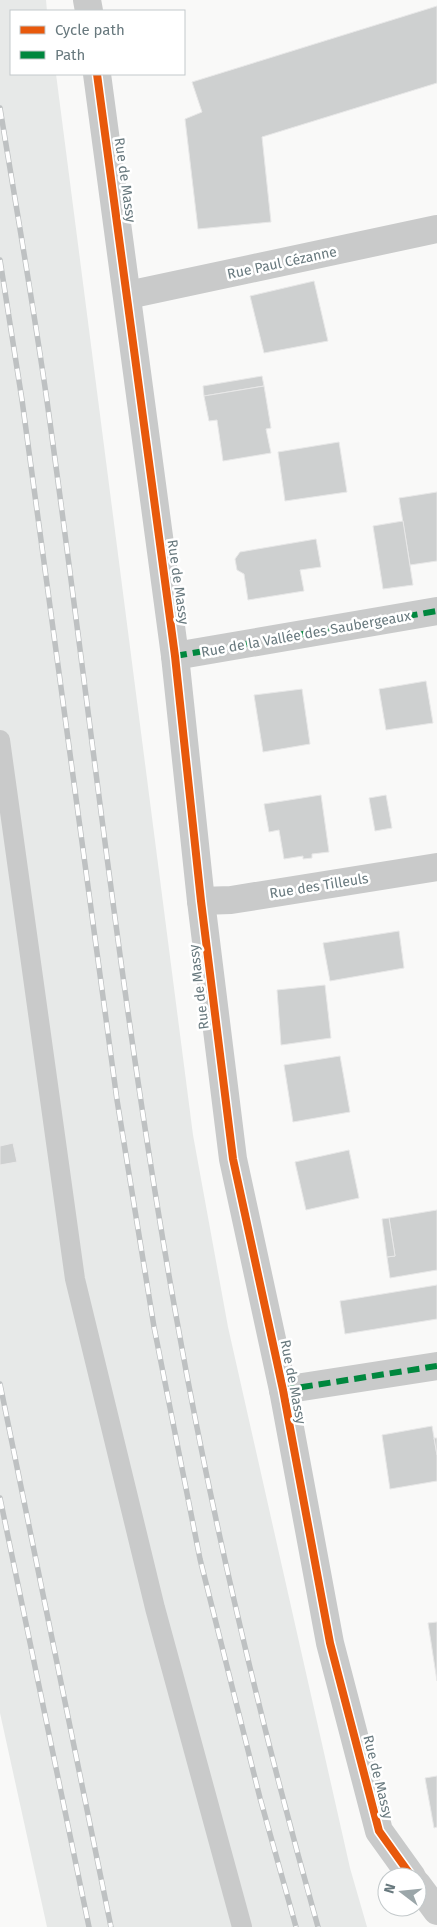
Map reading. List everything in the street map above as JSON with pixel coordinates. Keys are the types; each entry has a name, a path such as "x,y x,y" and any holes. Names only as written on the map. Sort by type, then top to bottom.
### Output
{"street":[{"name":"Rue de Massy","path":"98,75 175,656 233,1159 283,1390 330,1643 378,1831 405,1867"},
{"name":"Rue Paul Cézanne","path":"128,296 437,229"},
{"name":"Rue de la Vallée des Saubergeaux","path":"175,656 437,611"},
{"name":"Rue des Tilleuls","path":"202,900 231,900 437,867"},
{"path":"283,1390 437,1366"},
{"path":"427,1898 437,1911"}],"lane":[{"path":"0,740 75,1279 155,1608 242,1927"}],"shaded area":[{"path":"0,0 46,0 47,10 10,10 10,75 56,75 193,1135 228,1327 350,1868 367,1927 47,1927 0,1713"}],"building":[{"path":"437,6 437,83 262,137 271,222 198,229 185,119 202,112 192,82"},
{"path":"314,281 328,341 264,353 250,296"},
{"path":"262,376 264,386 204,396 203,386"},
{"path":"264,386 271,428 266,429 271,453 223,461 217,420 209,421 204,396"},
{"path":"339,442 347,492 285,501 278,452"},
{"path":"437,492 437,561 410,565 399,498"},
{"path":"403,521 413,585 383,589 373,526"},
{"path":"316,539 321,567 300,570 304,591 248,600 244,574 237,570 235,559 240,552"},
{"path":"426,681 433,723 386,730 379,689"},
{"path":"302,689 310,744 263,752 254,695"},
{"path":"321,795 329,852 312,854 312,858 303,859 303,856 284,859 279,830 269,832 264,804"},
{"path":"386,795 392,828 375,831 369,798"},
{"path":"399,931 404,968 330,981 323,943"},
{"path":"325,985 331,1038 281,1045 277,990"},
{"path":"340,1056 350,1112 293,1122 284,1065"},
{"path":"13,1143 17,1162 0,1165 0,1146"},
{"path":"349,1150 359,1198 306,1210 295,1162"},
{"path":"437,1210 437,1270 390,1278 387,1257 395,1256 389,1218"},
{"path":"389,1218 395,1256 387,1257 382,1219"},
{"path":"437,1285 437,1319 345,1334 340,1301"},
{"path":"432,1426 437,1455 437,1481 390,1489 382,1435"},
{"path":"434,1438 437,1438 437,1455"},
{"path":"437,1622 437,1681 428,1623"},
{"path":"437,1776 437,1827 434,1828 425,1778"}],"railway":[{"path":"0,108 47,401 123,977 157,1206 177,1321 206,1474 240,1626 277,1777 318,1927"},
{"path":"0,260 22,400 117,1100 154,1327 200,1559 260,1798 296,1927"},
{"path":"0,1384 111,1927"},
{"path":"0,1498 89,1927"}],"marked path":[{"path":"175,656 437,611"},
{"path":"283,1390 437,1366"}],"cycle path":[{"path":"97,75 175,656 201,901 233,1159 283,1390 330,1643 379,1831 405,1867"}]}
